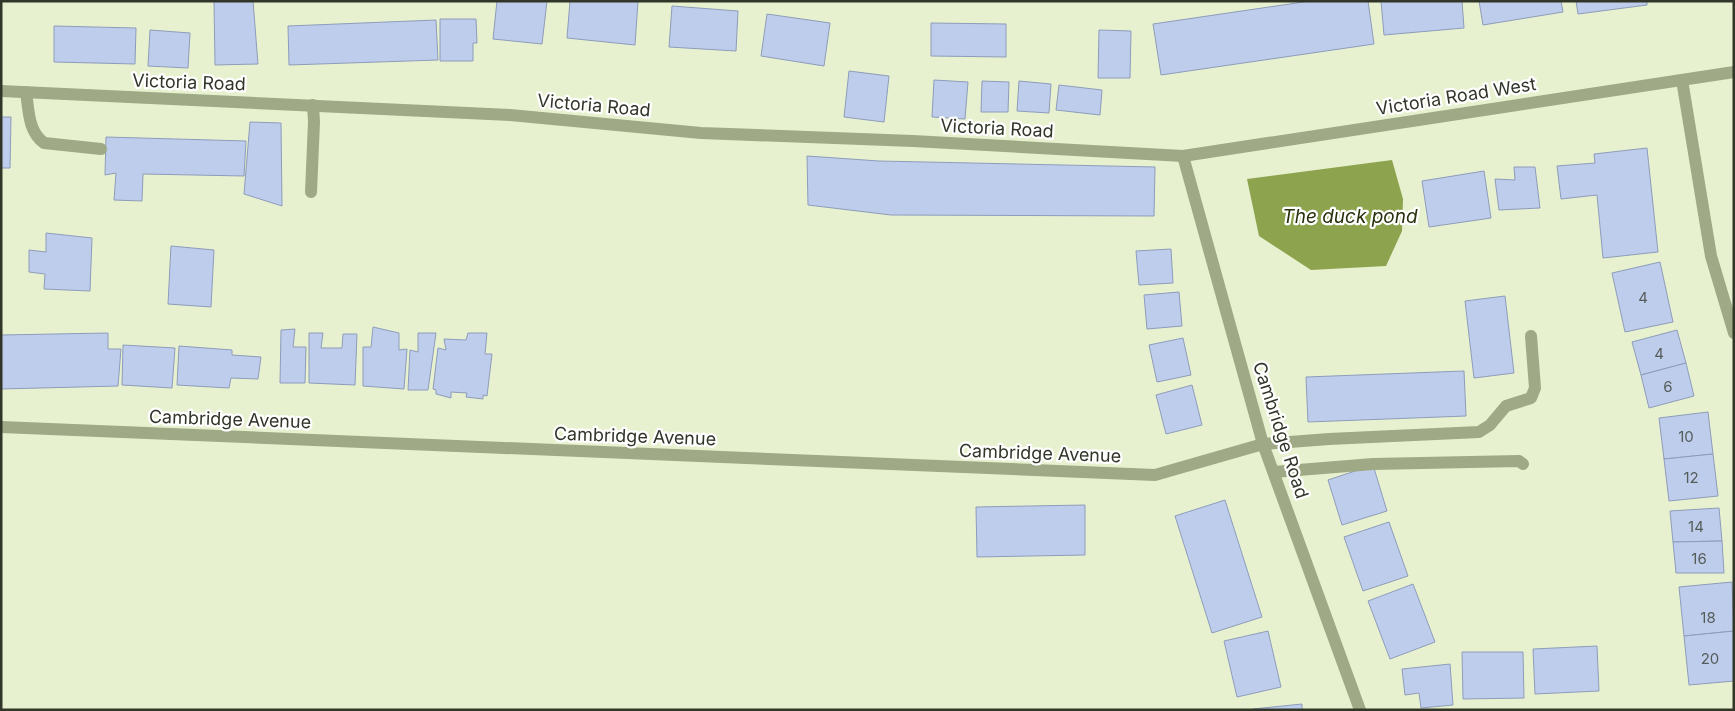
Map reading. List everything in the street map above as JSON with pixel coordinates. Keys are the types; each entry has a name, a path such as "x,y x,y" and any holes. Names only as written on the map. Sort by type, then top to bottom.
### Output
{"street":[{"name":"Victoria Road West","path":"1183,156 1734,72"},
{"path":"1682,80 1711,256 1734,333"},
{"name":"Victoria Road","path":"1,91 510,115 701,133 913,140 1183,156"},
{"path":"26,92 32,130 37,138 44,143 101,149"},
{"path":"311,192 313,105"},
{"name":"Cambridge Road","path":"1183,156 1263,444 1360,710"},
{"name":"Cambridge Avenue","path":"1,427 1155,475 1263,444 1479,432 1490,426 1506,406 1531,398 1535,388 1531,336"},
{"path":"1274,472 1373,464 1519,461 1523,464"}],"water":[{"name":"The duck pond","path":"1392,160 1403,199 1402,231 1386,266 1311,270 1259,236 1247,179"}],"building":[{"path":"214,1 253,1 258,64 215,65"},
{"path":"497,1 547,1 542,44 493,39"},
{"path":"570,1 638,1 635,45 567,38"},
{"path":"1310,1 1368,1 1374,44 1161,75 1153,24"},
{"path":"1381,1 1462,1 1464,28 1384,35"},
{"path":"1479,1 1561,1 1563,12 1483,25"},
{"path":"1576,1 1647,1 1647,5 1578,14"},
{"path":"672,6 738,11 736,51 669,47"},
{"path":"767,14 830,23 824,66 761,56"},
{"path":"440,19 476,19 477,43 473,43 473,61 440,61"},
{"path":"436,20 438,60 289,65 288,26"},
{"path":"931,23 1006,24 1006,57 931,56"},
{"path":"54,26 136,28 135,64 54,62"},
{"path":"150,30 190,33 188,68 148,66"},
{"path":"1099,30 1131,31 1130,78 1098,78"},
{"path":"849,71 889,76 884,122 844,117"},
{"path":"934,80 968,82 965,119 932,117"},
{"path":"982,81 1009,82 1008,112 981,112"},
{"path":"1019,81 1051,84 1049,113 1017,111"},
{"path":"1059,85 1102,90 1100,115 1056,110"},
{"path":"1,117 11,117 10,168 1,168"},
{"path":"250,122 281,123 282,206 244,194"},
{"path":"106,137 246,141 244,176 143,174 142,201 114,200 116,173 105,175"},
{"path":"1647,148 1658,252 1603,258 1597,195 1561,199 1557,166 1595,163 1594,154"},
{"path":"807,156 879,161 1155,167 1154,216 891,215 808,205"},
{"path":"1514,167 1535,167 1540,208 1499,210 1495,179 1515,180"},
{"path":"1484,171 1491,218 1429,227 1422,181"},
{"path":"46,233 92,238 90,291 44,289 45,274 29,272 29,250 46,252"},
{"path":"171,246 214,250 211,307 168,304"},
{"path":"1171,249 1173,283 1139,285 1136,251"},
{"path":"1660,262 1673,322 1625,332 1612,273"},
{"path":"1179,292 1182,326 1147,329 1144,295"},
{"path":"1505,296 1514,373 1474,378 1465,301"},
{"path":"373,327 399,333 399,350 407,349 404,389 363,386 363,347 371,347"},
{"path":"295,329 293,347 306,347 305,383 280,383 281,330"},
{"path":"1677,330 1686,363 1641,375 1632,342"},
{"path":"108,333 108,349 121,349 118,386 1,389 1,335"},
{"path":"309,333 323,333 321,348 342,348 343,334 357,334 355,385 309,383"},
{"path":"418,333 436,333 428,390 408,390 410,350 418,352"},
{"path":"468,333 487,333 485,354 492,354 487,396 483,395 483,399 466,397 467,393 451,392 451,398 436,394 436,390 433,389 438,348 446,350 444,339 466,340"},
{"path":"1183,338 1191,375 1157,382 1149,345"},
{"path":"123,345 175,348 172,388 122,385"},
{"path":"179,346 232,350 232,355 261,357 258,379 231,378 229,388 177,385"},
{"path":"1686,363 1694,396 1649,408 1641,375"},
{"path":"1464,371 1466,416 1308,422 1306,377"},
{"path":"1192,385 1202,425 1166,434 1156,395"},
{"path":"1708,412 1713,454 1664,459 1659,418"},
{"path":"1713,454 1718,496 1669,501 1664,459"},
{"path":"1373,465 1387,511 1342,525 1328,480"},
{"path":"1225,500 1262,617 1212,633 1175,516"},
{"path":"1085,505 1085,555 977,557 976,507"},
{"path":"1719,508 1722,541 1673,542 1670,511"},
{"path":"1389,522 1408,576 1363,591 1344,537"},
{"path":"1722,541 1724,573 1676,573 1673,542"},
{"path":"1732,582 1734,631 1684,636 1679,587"},
{"path":"1413,584 1435,642 1390,659 1368,601"},
{"path":"1268,631 1281,687 1237,697 1224,641"},
{"path":"1734,631 1734,681 1689,685 1684,636"},
{"path":"1597,646 1599,691 1535,694 1533,649"},
{"path":"1462,652 1523,652 1524,698 1463,699"},
{"path":"1450,664 1453,705 1421,708 1419,693 1405,695 1402,669"},
{"path":"1302,704 1302,710 1253,710 1253,709"}]}
